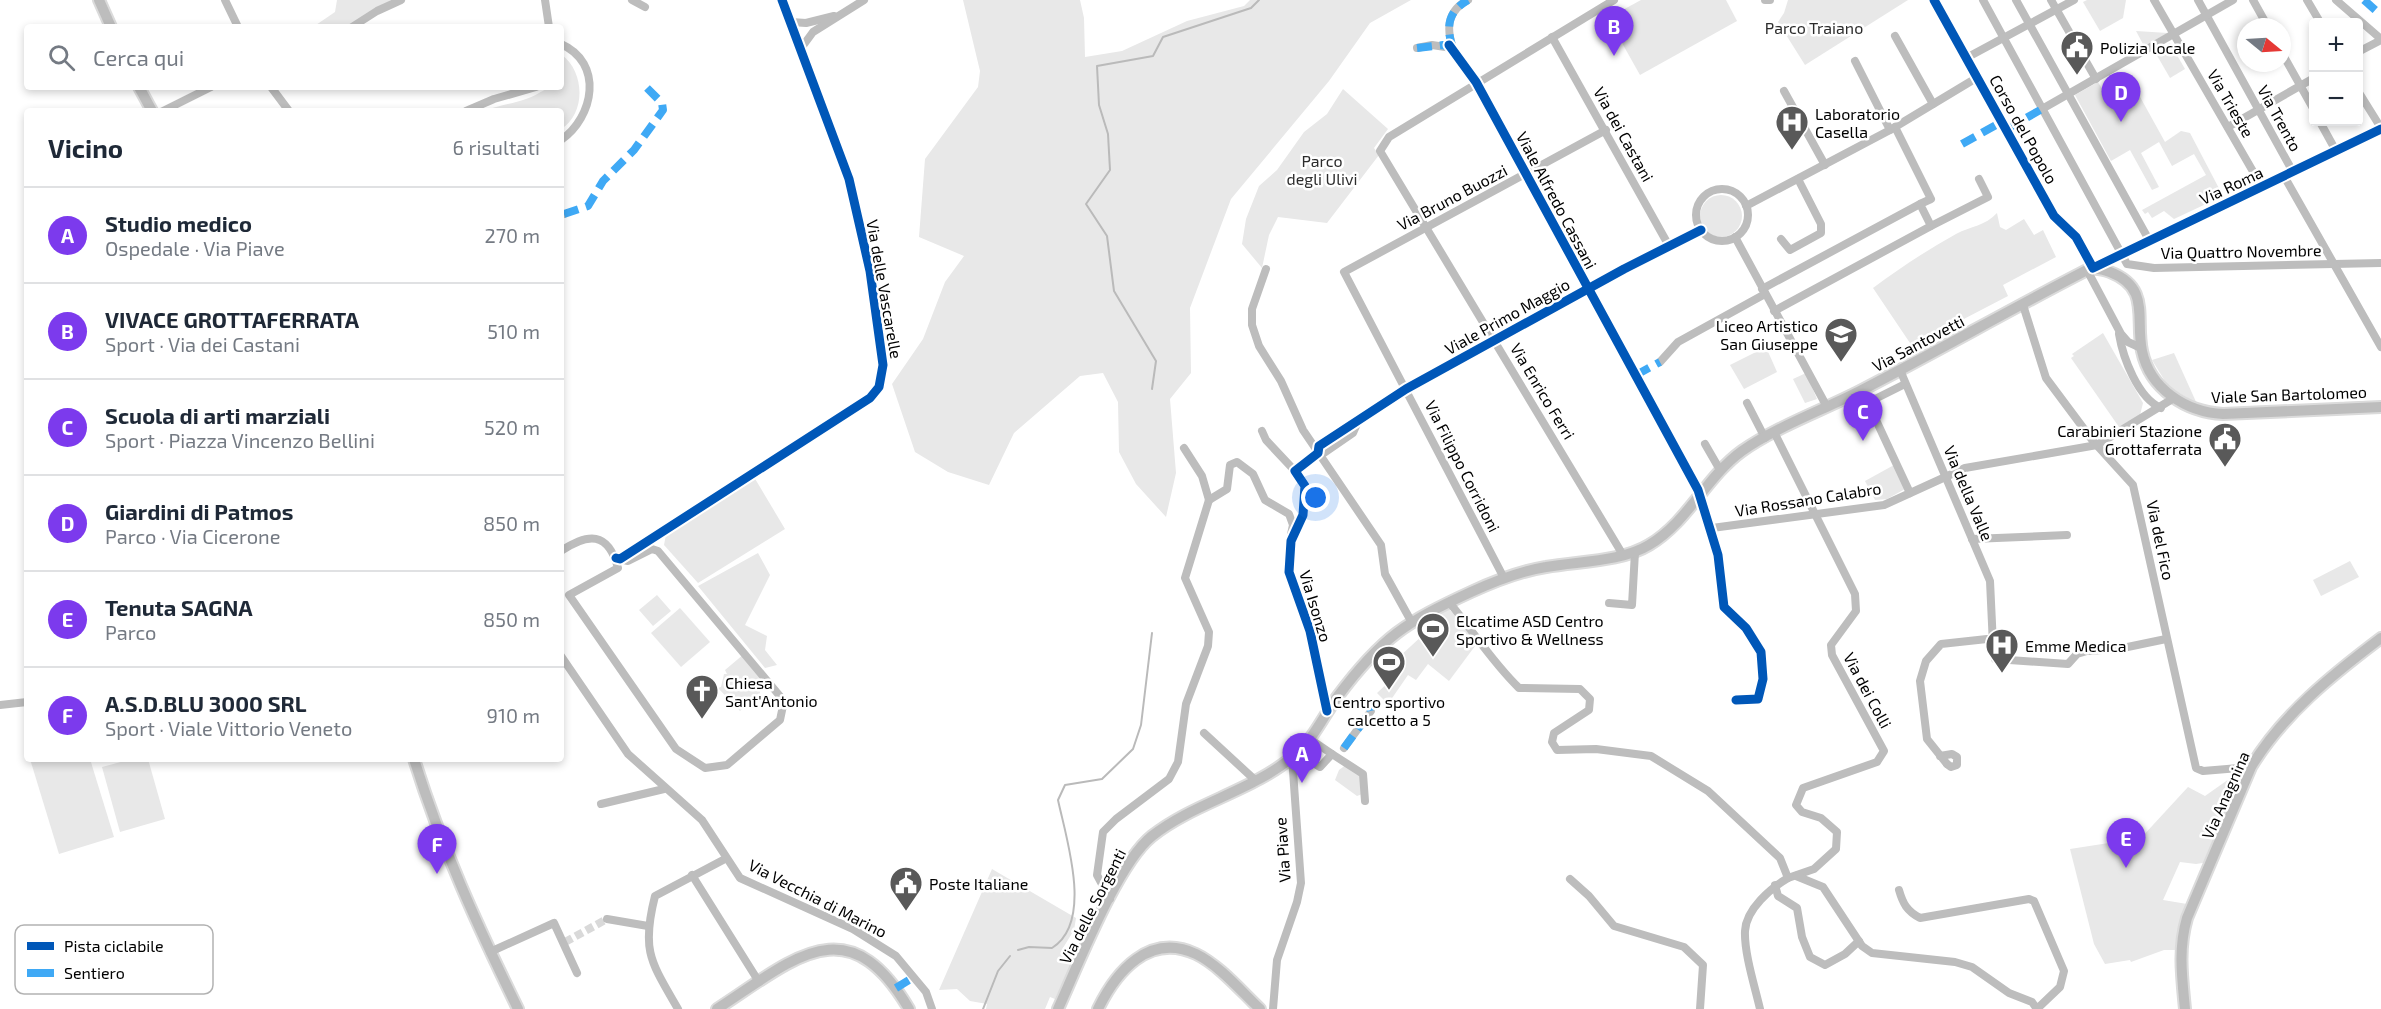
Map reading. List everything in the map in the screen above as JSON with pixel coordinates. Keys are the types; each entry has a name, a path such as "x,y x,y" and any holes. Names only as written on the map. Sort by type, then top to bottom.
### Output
{"main road":[{"path":"99,0 110,24"},
{"path":"141,90 150,108"},
{"name":"Via Santovetti","path":"1504,578 1542,567 1635,552 1667,532 1720,470 1742,452 1770,435 1862,390 2090,269"},
{"name":"Viale San Bartolomeo","path":"2090,269 2118,276 2134,291 2140,310 2141,348 2152,373 2174,398 2188,407 2210,413 2381,407"},
{"name":"Via delle Sorgenti","path":"1058,1009 1128,864 1152,836 1256,780 1295,755 1310,739 1327,711 1373,652 1411,621 1504,578"},
{"name":"Via Anagnina","path":"2185,1009 2181,962 2182,936 2187,918 2251,767 2264,745 2299,706 2344,666 2381,638"},
{"path":"415,762 431,814 490,952 518,1009"},
{"path":"1098,1009 1114,979 1128,965 1154,951 1180,949 1207,961 1260,1009"},
{"path":"717,1009 813,952 846,950 874,963 890,980 909,1009"}],"street":[{"path":"225,0 237,24"},
{"path":"356,24 377,10 401,0"},
{"path":"544,0 548,24"},
{"path":"632,0 645,7"},
{"name":"Via delle Vascarelle","path":"618,558 870,398 882,379 884,365 870,271 849,179 783,0"},
{"path":"801,47 813,32 864,0"},
{"path":"1417,48 1432,45 1451,47 1447,31 1450,16 1458,5 1468,0"},
{"path":"1476,82 1614,0"},
{"path":"1765,0 1770,0"},
{"name":"Corso del Popolo","path":"1934,0 1968,57 2054,216 2076,237 2119,331"},
{"path":"1983,0 2122,253"},
{"path":"2016,0 2149,240"},
{"path":"2051,0 2096,79"},
{"path":"1968,57 2074,0"},
{"name":"Via Trieste","path":"2154,0 2262,187"},
{"name":"Via Trento","path":"2198,0 2259,109 2334,264 2381,347"},
{"path":"2042,109 2233,0"},
{"path":"2253,0 2263,18"},
{"path":"2307,0 2318,18"},
{"path":"2336,0 2381,40 2363,49"},
{"path":"791,22 814,22 849,11"},
{"path":"1895,36 1933,104"},
{"name":"Via dei Castani","path":"1552,37 1669,246"},
{"path":"564,46 574,52 583,63 591,93 583,118 564,137"},
{"name":"Viale Alfredo Cassani","path":"1451,47 1476,82 1698,494 1712,528 1718,555 1724,607 1746,628 1761,652 1762,679 1758,699 1736,700"},
{"path":"1660,362 1678,342 1763,291 1931,199 1855,61"},
{"path":"2291,69 2309,102"},
{"path":"1746,206 1893,129 1978,77"},
{"path":"2228,127 2309,80"},
{"name":"Via Enrico Ferri","path":"1476,82 1389,136 1380,151 1623,555"},
{"path":"169,108 205,90"},
{"path":"273,90 287,108"},
{"path":"473,108 526,90"},
{"path":"1784,91 1825,165"},
{"path":"2363,99 2381,128"},
{"path":"2322,126 2336,150"},
{"name":"Via Roma","path":"2090,269 2381,128"},
{"name":"Via Bruno Buozzi","path":"1344,272 1605,129"},
{"path":"1781,239 1790,250 1821,233 1822,227 1798,179"},
{"path":"1774,311 1988,196 1979,179"},
{"path":"1719,189 1732,191 1742,198 1746,206 1746,224 1735,237 1728,240 1713,239 1701,230 1697,219 1698,207 1711,192 1719,189"},
{"path":"1920,204 1931,226"},
{"name":"Viale Primo Maggio","path":"1318,453 1318,446 1350,430 1361,417 1406,389 1587,289 1701,230"},
{"path":"1735,237 1827,407"},
{"name":"Via Quattro Novembre","path":"2122,253 2123,260 2129,266 2150,268 2334,264"},
{"path":"2334,264 2381,263"},
{"path":"1266,268 1255,294 1252,325 1259,346 1281,381 1294,416 1381,545 1385,574 1411,621"},
{"name":"Via Filippo Corridoni","path":"1344,272 1504,578"},
{"name":"Via del Fico","path":"2023,305 2046,378 2107,458 2133,485 2196,768 2203,771 2251,767"},
{"path":"2119,331 2128,342 2141,348"},
{"path":"2119,331 2124,355 2147,398 2161,408"},
{"name":"Via della Valle","path":"1900,370 1990,581 1993,645"},
{"path":"1867,403 1905,384"},
{"path":"1862,390 1910,493"},
{"name":"Via Rossano Calabro","path":"1712,528 1884,505 1944,476 1986,464 2097,445 2174,398"},
{"name":"Via dei Colli","path":"1747,403 1770,435 1815,514 1855,594 1856,611 1831,645 1832,655 1884,751 1877,762 1803,788 1796,805 1802,812 1821,818 1837,832 1836,849 1814,869 1792,877"},
{"path":"1262,431 1266,440 1295,471 1318,453"},
{"path":"1705,444 1720,470"},
{"path":"1110,899 1097,875 1103,832 1116,819 1169,779 1178,762 1186,704 1208,646 1209,632 1185,578 1209,500 1202,476 1184,448"},
{"path":"1209,500 1227,489 1230,465 1237,462 1253,474 1265,500 1289,514 1293,525 1291,541"},
{"name":"Via Isonzo","path":"1295,471 1305,486 1303,515 1291,541 1289,572 1310,631 1327,711"},
{"path":"1972,539 2067,535"},
{"path":"564,548 577,540 591,537 601,540 618,558"},
{"name":"Via delle Vascarelle","path":"652,549 658,550 784,700 780,720 727,765 705,768 676,749 569,595 618,567 618,558 628,561 652,549"},
{"path":"1610,603 1632,605 1635,552"},
{"path":"1449,602 1476,636 1493,663 1519,688 1580,689 1590,699 1589,710 1554,733 1552,742 1557,750 1596,749 1652,756 1708,791 1780,858 1792,877 1823,887 1859,941 1872,953 1955,962 1972,967 2009,993 2031,1002 2037,1009 2060,987 2064,971 2034,901 2029,899 1920,918 1906,908 1899,890"},
{"path":"1947,765 1953,767 1958,763 1957,757 1945,755 1927,739 1920,681 1926,661 1941,644 1979,638 1987,639 1993,645 1995,659 2068,664 2077,654 2087,651 2118,649 2166,639"},
{"name":"Via Vecchia di Marino","path":"564,660 628,754 705,824 725,859 740,878 853,929 896,956 926,992 932,1009"},
{"path":"0,705 24,702"},
{"path":"1344,748 1371,711 1369,702"},
{"path":"1204,734 1256,780"},
{"path":"1310,739 1363,774 1365,801"},
{"path":"1295,755 1320,767 1332,754"},
{"name":"Via Piave","path":"1273,1009 1277,960 1297,902 1301,883 1295,755"},
{"path":"601,804 664,789"},
{"path":"678,1009 651,962 648,926 655,896 725,859"},
{"path":"692,875 759,982"},
{"path":"1760,1009 1745,932 1758,904 1775,885 1792,877"},
{"path":"1570,879 1589,896 1614,926 1684,947 1703,965 1700,1009"},
{"path":"1775,885 1778,896 1797,909 1802,937 1810,957 1825,965 1845,954 1859,941"},
{"path":"607,919 648,926"},
{"path":"490,952 554,923 576,973"}],"green space":[{"path":"337,0 394,0 353,24 317,24 335,12"},
{"path":"963,0 1080,0 1084,18 1085,57 1122,51 1187,21 1244,6 1250,0 1411,0 1370,23 1329,81 1231,199 1190,308 1191,373 1170,399 1176,473 1166,517 1136,484 1119,452 1118,402 1103,373 1080,376 1014,433 989,485 948,472 915,452 892,384 923,339 945,282 964,256 919,237 925,159 978,87 980,71"},
{"path":"1641,0 1726,0 1737,21 1640,75 1608,18"},
{"name":"Parco Traiano","path":"1788,0 1908,0 1805,65 1778,22"},
{"path":"2087,0 2126,0 2123,18 2100,31 2083,2"},
{"path":"2136,31 2168,33 2144,46"},
{"path":"2170,43 2185,69 2170,78 2155,52"},
{"path":"564,57 575,72 580,93 575,113 564,126 564,108 492,108 536,95 544,90 564,90"},
{"path":"2098,82 2114,109 2139,95 2165,142 2181,131 2190,133 2223,196 2174,219 2164,211 2152,218 2148,212 2145,214 2142,210 2206,175 2194,154 2172,166 2159,142 2141,153 2159,187 2152,190 2130,150 2111,161 2075,95"},
{"name":"Parco degli Ulivi","path":"1343,89 1388,129 1374,148 1379,155 1327,223 1278,217 1269,235 1262,268 1242,244 1246,219 1259,186 1277,170 1304,132 1327,114"},
{"path":"1721,195 1736,201 1742,216 1736,231 1721,237 1706,231 1700,216 1706,201"},
{"path":"1997,213 2000,227 2006,230 2024,219 2034,235 2043,230 2056,257 2003,285 2008,296 1912,346 1873,288 1935,246 1956,234 1988,221"},
{"path":"2103,333 2143,403 2140,415 2119,427 2071,358 2074,356 2072,354"},
{"path":"1766,347 1777,372 1744,389 1730,365"},
{"path":"2174,353 2197,404 2168,386 2152,360"},
{"path":"1806,373 1817,399 1805,403 1793,379"},
{"path":"1894,465 1905,489 1887,499 1875,500 1865,481"},
{"path":"754,477 785,529 698,583 664,545 667,529"},
{"path":"758,553 770,575 745,625 767,636 765,650 777,665 765,668 698,586"},
{"path":"2350,561 2359,577 2321,596 2313,580"},
{"path":"657,595 671,611 653,626 639,610"},
{"path":"680,608 710,642 681,667 651,633"},
{"name":"Elcatime ASD Centro Sportivo & Wellness","path":"1449,609 1478,642 1449,681 1428,664 1416,680 1408,675 1388,704 1377,693 1392,679 1390,670 1400,659 1399,657 1435,624 1432,617"},
{"path":"744,654 768,682 760,687 760,696 752,699 740,711 718,688 721,687 724,674 727,674 725,670"},
{"path":"31,762 91,762 114,837 59,854"},
{"path":"121,762 149,762 165,819 120,832 102,767"},
{"path":"1347,764 1363,774 1365,793 1357,796 1335,780 1339,770"},
{"path":"2239,772 2241,779 2209,862 2196,864 2180,862 2163,900 2187,904 2180,950 2164,950 2131,962 2130,960 2105,964 2094,944 2070,849 2141,838 2188,787 2205,796"},
{"path":"992,869 1076,918 1074,930 1063,948 1074,958 1055,999 1050,997 1045,1009 986,1009 987,1004 970,1001 957,989 939,990"}],"waterway":[{"path":"1152,389 1156,361 1114,291 1107,236 1086,204 1110,170 1108,134 1099,105 1097,66 1153,56 1163,37 1251,8 1259,0"},
{"path":"1018,950 1029,947 1052,948 1065,936 1072,919 1074,878 1058,800 1065,785 1102,779 1133,749 1141,725 1152,633"},
{"path":"983,1009 998,971 1010,956"}],"tunnel":[{"path":"565,942 607,919"}],"marked path":[{"path":"1453,49 1449,34 1450,21 1456,10 1468,0"},
{"path":"2364,0 2381,15"},
{"path":"1417,48 1443,45 1453,49"},
{"path":"564,214 588,206 603,181 634,150 663,110 662,103 645,86"},
{"path":"2007,129 2042,109"},
{"path":"1962,144 2003,121"},
{"path":"1636,375 1660,362"},
{"path":"1344,748 1371,711 1369,702"},
{"path":"896,988 914,977"}],"cycle path":[{"path":"616,558 620,559 870,398 879,387 883,365 870,271 849,179 782,0"},
{"path":"1934,0 2054,216 2076,237 2093,268 2381,129"},
{"path":"1449,45 1476,82 1698,490 1718,555 1724,607 1746,628 1761,652 1763,679 1758,699 1736,700"},
{"path":"1327,711 1310,631 1289,572 1291,541 1303,515 1305,486 1295,471 1318,453 1319,446 1406,389 1624,269 1701,230"}],"place":[{"name":"VIVACE GROTTAFERRATA","path":"1614,56"},
{"name":"Polizia locale","path":"2077,76"},
{"name":"Giardini di Patmos","path":"2121,122"},
{"name":"Laboratorio Casella","path":"1792,151"},
{"name":"Liceo Artistico San Giuseppe","path":"1841,363"},
{"name":"Scuola di arti marziali","path":"1863,441"},
{"name":"Carabinieri Stazione Grottaferrata","path":"2225,468"},
{"name":"Elcatime ASD Centro Sportivo & Wellness","path":"1433,658"},
{"name":"Emme Medica","path":"2002,674"},
{"name":"Centro sportivo calcetto a 5","path":"1389,691"},
{"name":"Chiesa Sant'Antonio","path":"702,720"},
{"name":"Studio medico","path":"1302,783"},
{"name":"Tenuta SAGNA","path":"2126,868"},
{"name":"A.S.D.BLU 3000 SRL","path":"437,874"},
{"name":"Poste Italiane","path":"906,912"}]}
